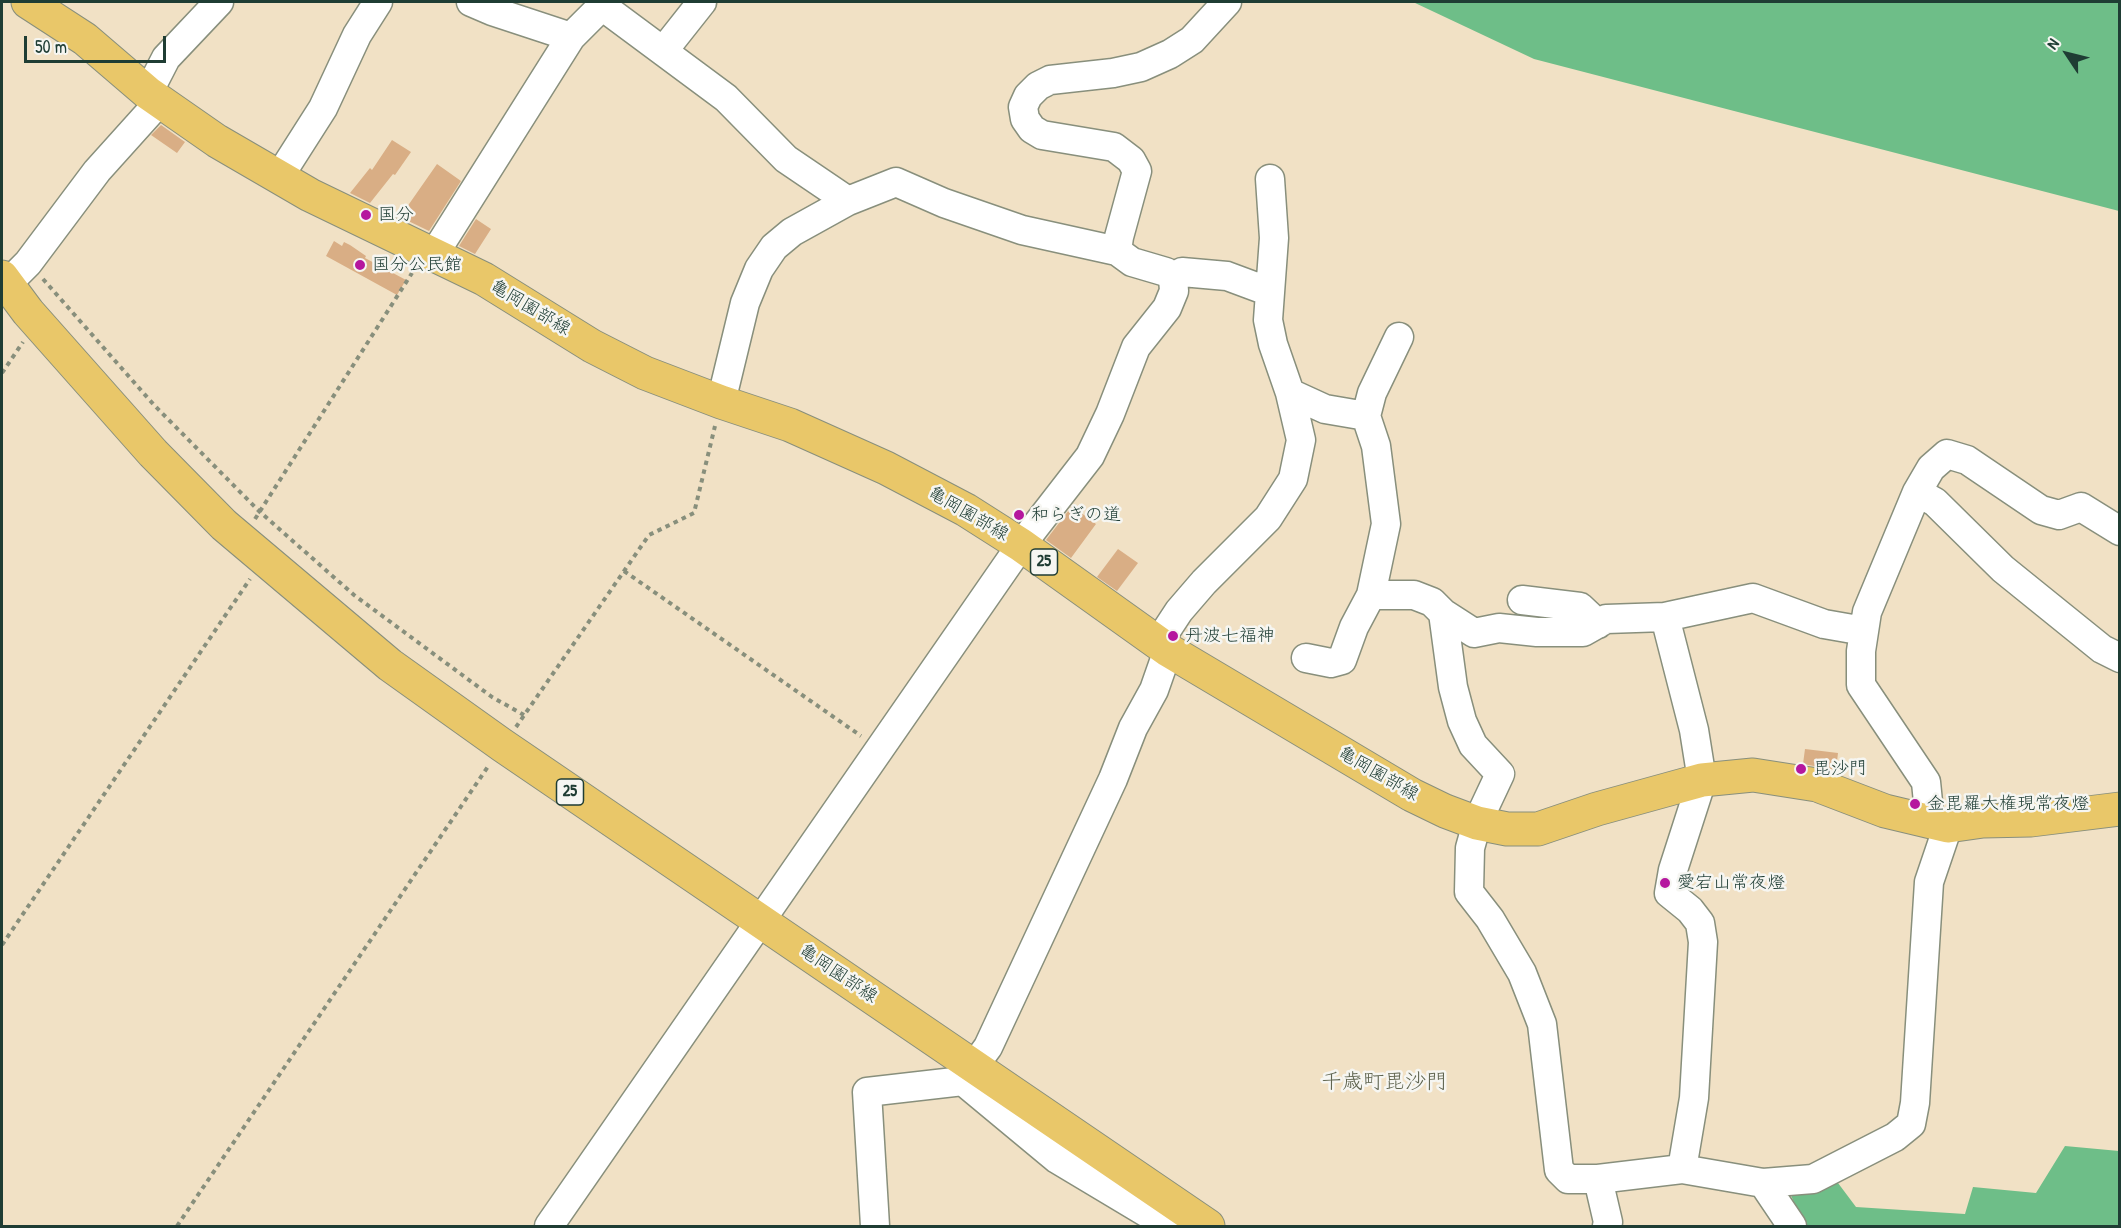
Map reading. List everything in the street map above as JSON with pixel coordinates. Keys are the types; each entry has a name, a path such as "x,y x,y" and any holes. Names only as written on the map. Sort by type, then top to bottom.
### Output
{"main road":[{"name":"亀岡園部線","path":"28,2 85,39 154,97 217,141 310,195 484,279 592,346 645,373 790,425 886,468 966,510 1021,545 1163,647 1412,795 1445,811 1477,823 1507,830 1538,829 1597,809 1702,780 1753,775 1817,785 1885,811 1939,824 2031,820 2120,810"},
{"name":"亀岡園部線","path":"12,275 37,322 153,453 224,525 390,664 502,746 760,922 969,1073 1208,1227"}],"street":[{"path":"12,275 154,97 166,58 219,2"},
{"path":"279,177 323,108 357,35 378,2"},
{"path":"471,2 572,37"},
{"path":"664,50 702,2"},
{"path":"1118,251 1119,237 1137,171 1131,160 1114,147 1042,135 1032,129 1025,118 1023,107 1028,96 1038,86 1050,80 1091,76 1141,67 1170,54 1192,40 1227,2"},
{"path":"429,254 572,37 601,4 726,98 786,159 848,201"},
{"path":"874,1227 867,1092 969,1073 988,1047 1113,779 1133,728 1154,690 1163,647 1179,611 1204,582 1268,518 1293,479 1301,440 1290,393 1273,344 1268,320 1274,238 1270,179"},
{"path":"549,1227 878,748 1021,545 1090,456 1110,414 1136,347 1167,308 1174,291 1173,278 1166,272 1132,262 1118,251 1022,230 944,203 896,182 848,201 792,232 774,247 759,269 745,303 721,402"},
{"path":"1173,278 1182,272 1227,276 1270,292"},
{"path":"1306,658 1331,663 1342,660 1354,627 1371,595 1386,524 1376,446 1366,416 1372,393 1399,337"},
{"path":"1290,393 1325,409 1366,416"},
{"path":"1443,613 1453,687 1461,722 1473,746 1500,774 1477,823 1470,848 1469,892 1490,919 1522,973 1542,1024 1559,1170 1568,1179 1598,1179 1682,1169 1762,1183 1813,1179 1895,1137 1911,1124 1915,1103 1929,882 1939,824 1926,782 1861,684 1867,612 1917,492 1931,468 1947,454 1967,460 2041,510 2059,515 2081,507 2120,531"},
{"path":"1917,492 1935,502 2003,569 2102,649 2120,658"},
{"path":"1371,595 1414,595 1432,602 1443,613 1474,633 1499,628 1583,633 1606,619 1665,617 1753,598 1824,624 1864,631"},
{"path":"1522,600 1580,607 1598,624"},
{"path":"1665,617 1694,730 1702,780 1673,870 1669,893 1690,910 1700,923 1703,942 1694,1098 1682,1169"},
{"path":"969,1073 1057,1159 1169,1227"},
{"path":"1598,1179 1608,1222 1607,1227"},
{"path":"1762,1183 1792,1227"}],"path":[{"path":"2,945 252,549 260,512 429,254"},
{"path":"12,275 154,405 260,512 354,595 492,697 525,715"},
{"path":"2,373 37,322"},
{"path":"177,1227 502,746 649,535 694,513 721,402"},
{"path":"624,571 878,748"}],"green space":[{"path":"1413,2 2119,2 2119,211 1534,59"},
{"path":"2065,1146 2119,1151 2119,1226 1804,1226 1787,1186 1835,1179 1856,1207 1965,1214 1973,1187 2036,1193"}],"building":[{"path":"161,125 185,142 177,153 151,135"},
{"path":"392,140 411,152 395,175 393,174 370,203 350,193 370,168 372,170"},
{"path":"437,164 461,181 429,231 400,217"},
{"path":"476,219 491,229 475,254 459,246"},
{"name":"国分公民館","path":"334,241 342,246 344,242 350,245 366,256 365,258 406,280 397,295 326,256"},
{"path":"1072,506 1096,524 1071,558 1046,540"},
{"path":"1118,549 1138,563 1117,591 1097,577"},
{"path":"1805,749 1838,753 1836,770 1803,764"}],"place":[{"name":"国分","path":"366,215"},
{"name":"国分公民館","path":"360,265"},
{"name":"和らぎの道","path":"1019,515"},
{"name":"丹波七福神","path":"1173,636"},
{"name":"毘沙門","path":"1801,769"},
{"name":"金毘羅大権現常夜燈","path":"1915,804"},
{"name":"愛宕山常夜燈","path":"1665,883"}],"district":[{"name":"千歳町毘沙門","path":"1384,1082"}]}
